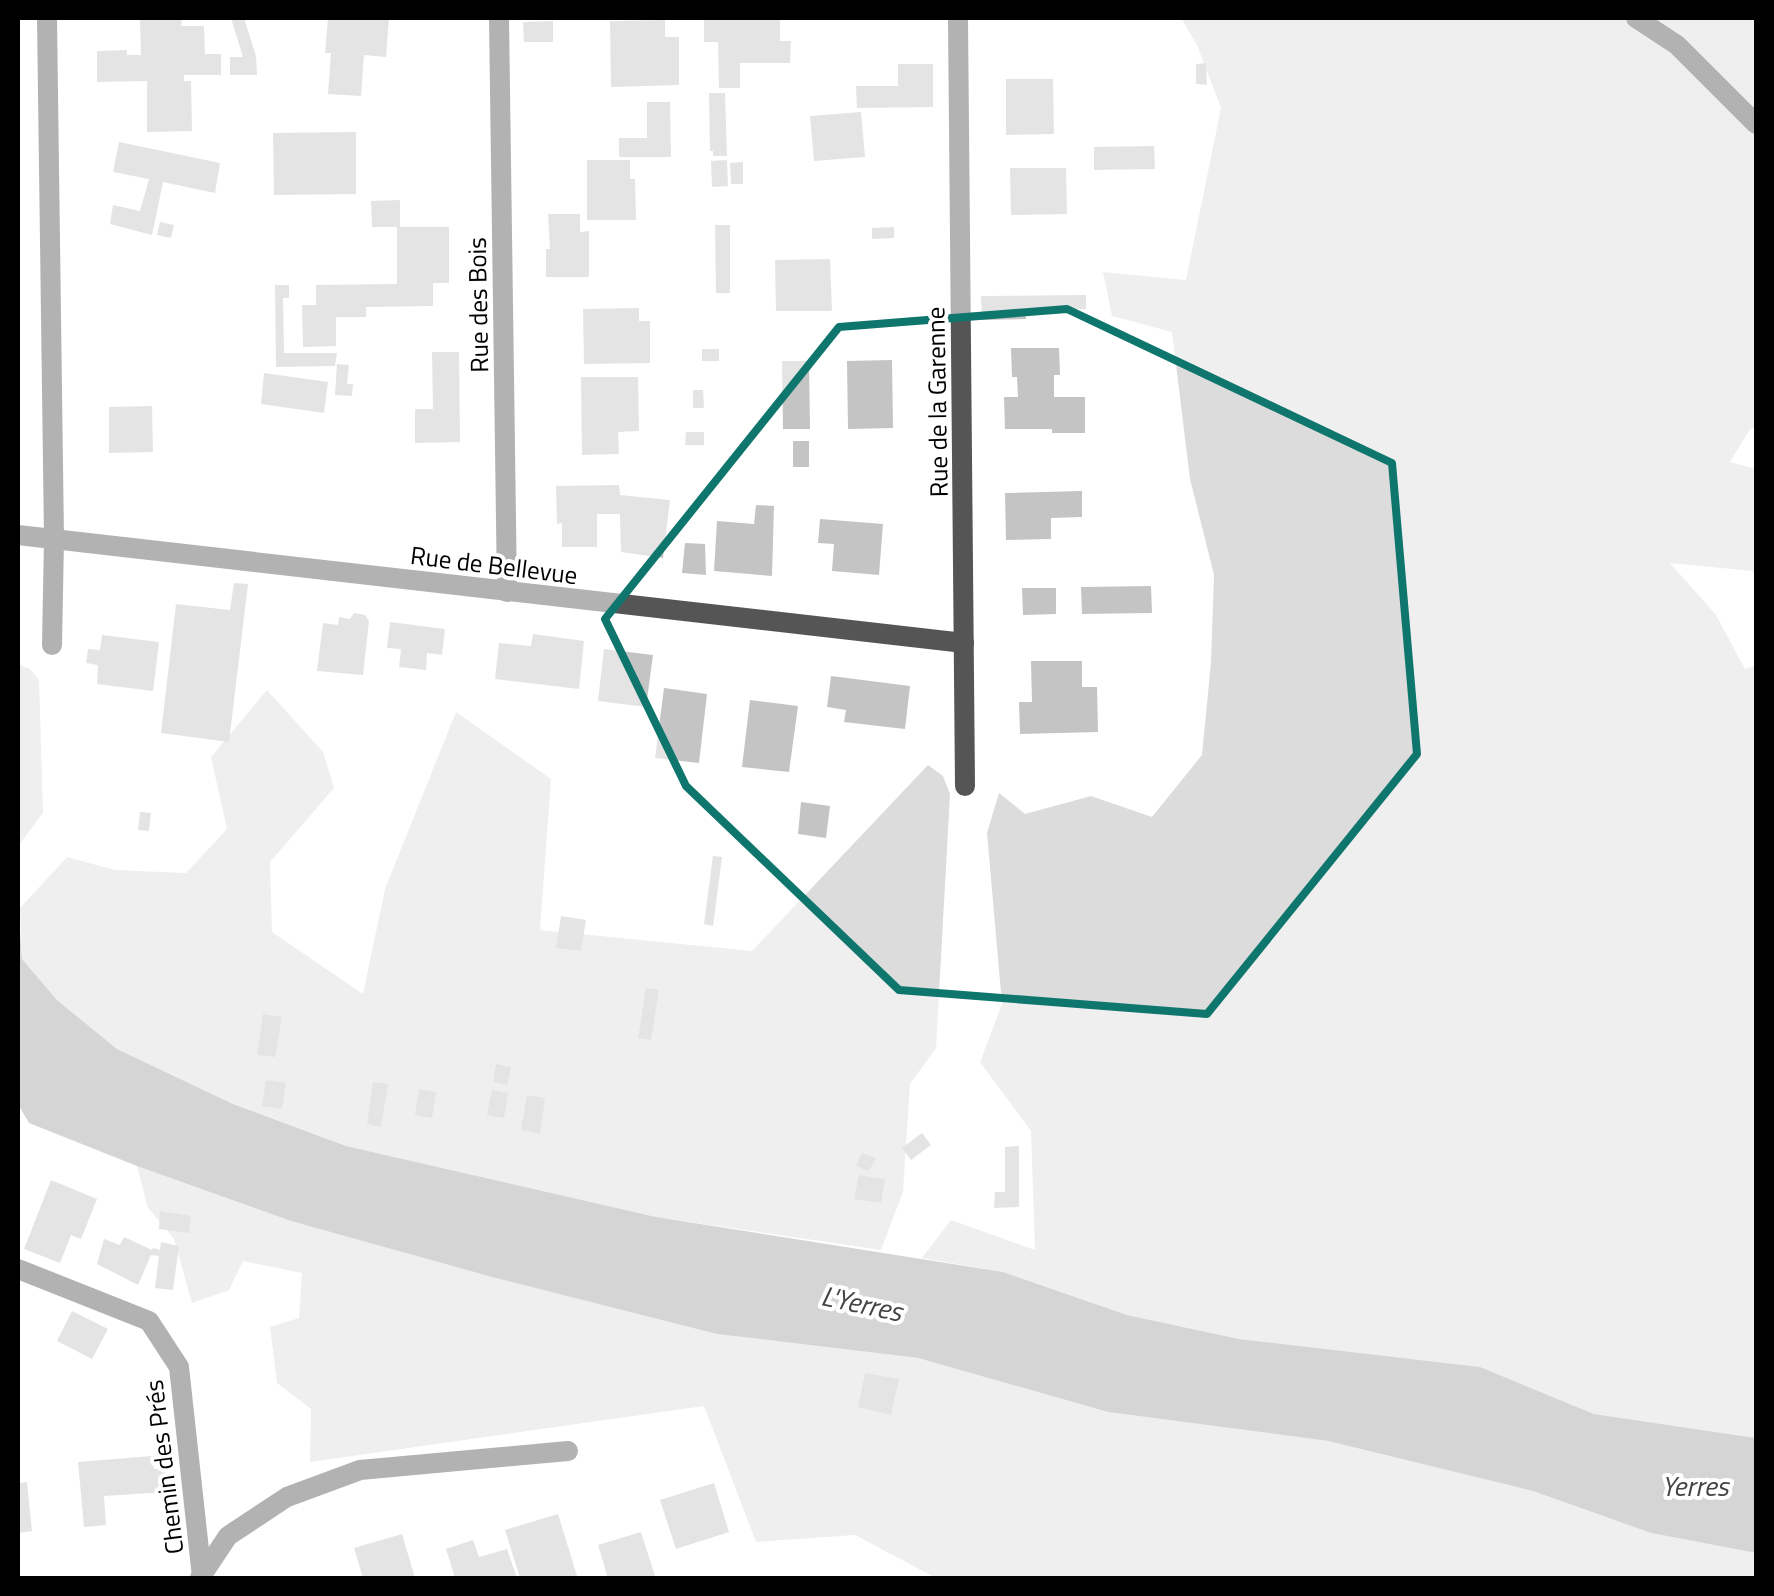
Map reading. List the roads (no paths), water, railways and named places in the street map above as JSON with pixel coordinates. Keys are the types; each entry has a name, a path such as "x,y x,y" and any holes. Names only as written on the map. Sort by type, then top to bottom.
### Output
{"street":[{"path":"47,18 52,645"},
{"name":"Rue des Bois","path":"499,18 508,592"},
{"name":"Rue de la Garenne","path":"958,18 966,786"},
{"path":"1636,18 1677,45 1756,124"},
{"name":"Rue de Bellevue","path":"18,535 964,643"},
{"name":"Chemin des Prés","path":"18,1269 149,1321 178,1367 201,1578"},
{"path":"201,1578 228,1536 287,1497 360,1470 568,1451"}],"water":[{"path":"18,902 22,959 57,1000 117,1049 233,1104 346,1146 656,1217 1003,1272 1127,1315 1239,1339 1480,1367 1594,1414 1756,1438 1756,1553 1651,1533 1533,1491 1328,1441 1108,1412 918,1358 717,1334 291,1221 137,1166 29,1123 18,1104"}],"water label":[{"name":"L'Yerres","path":"862,1303"},
{"name":"Yerres","path":"1695,1485"}]}
